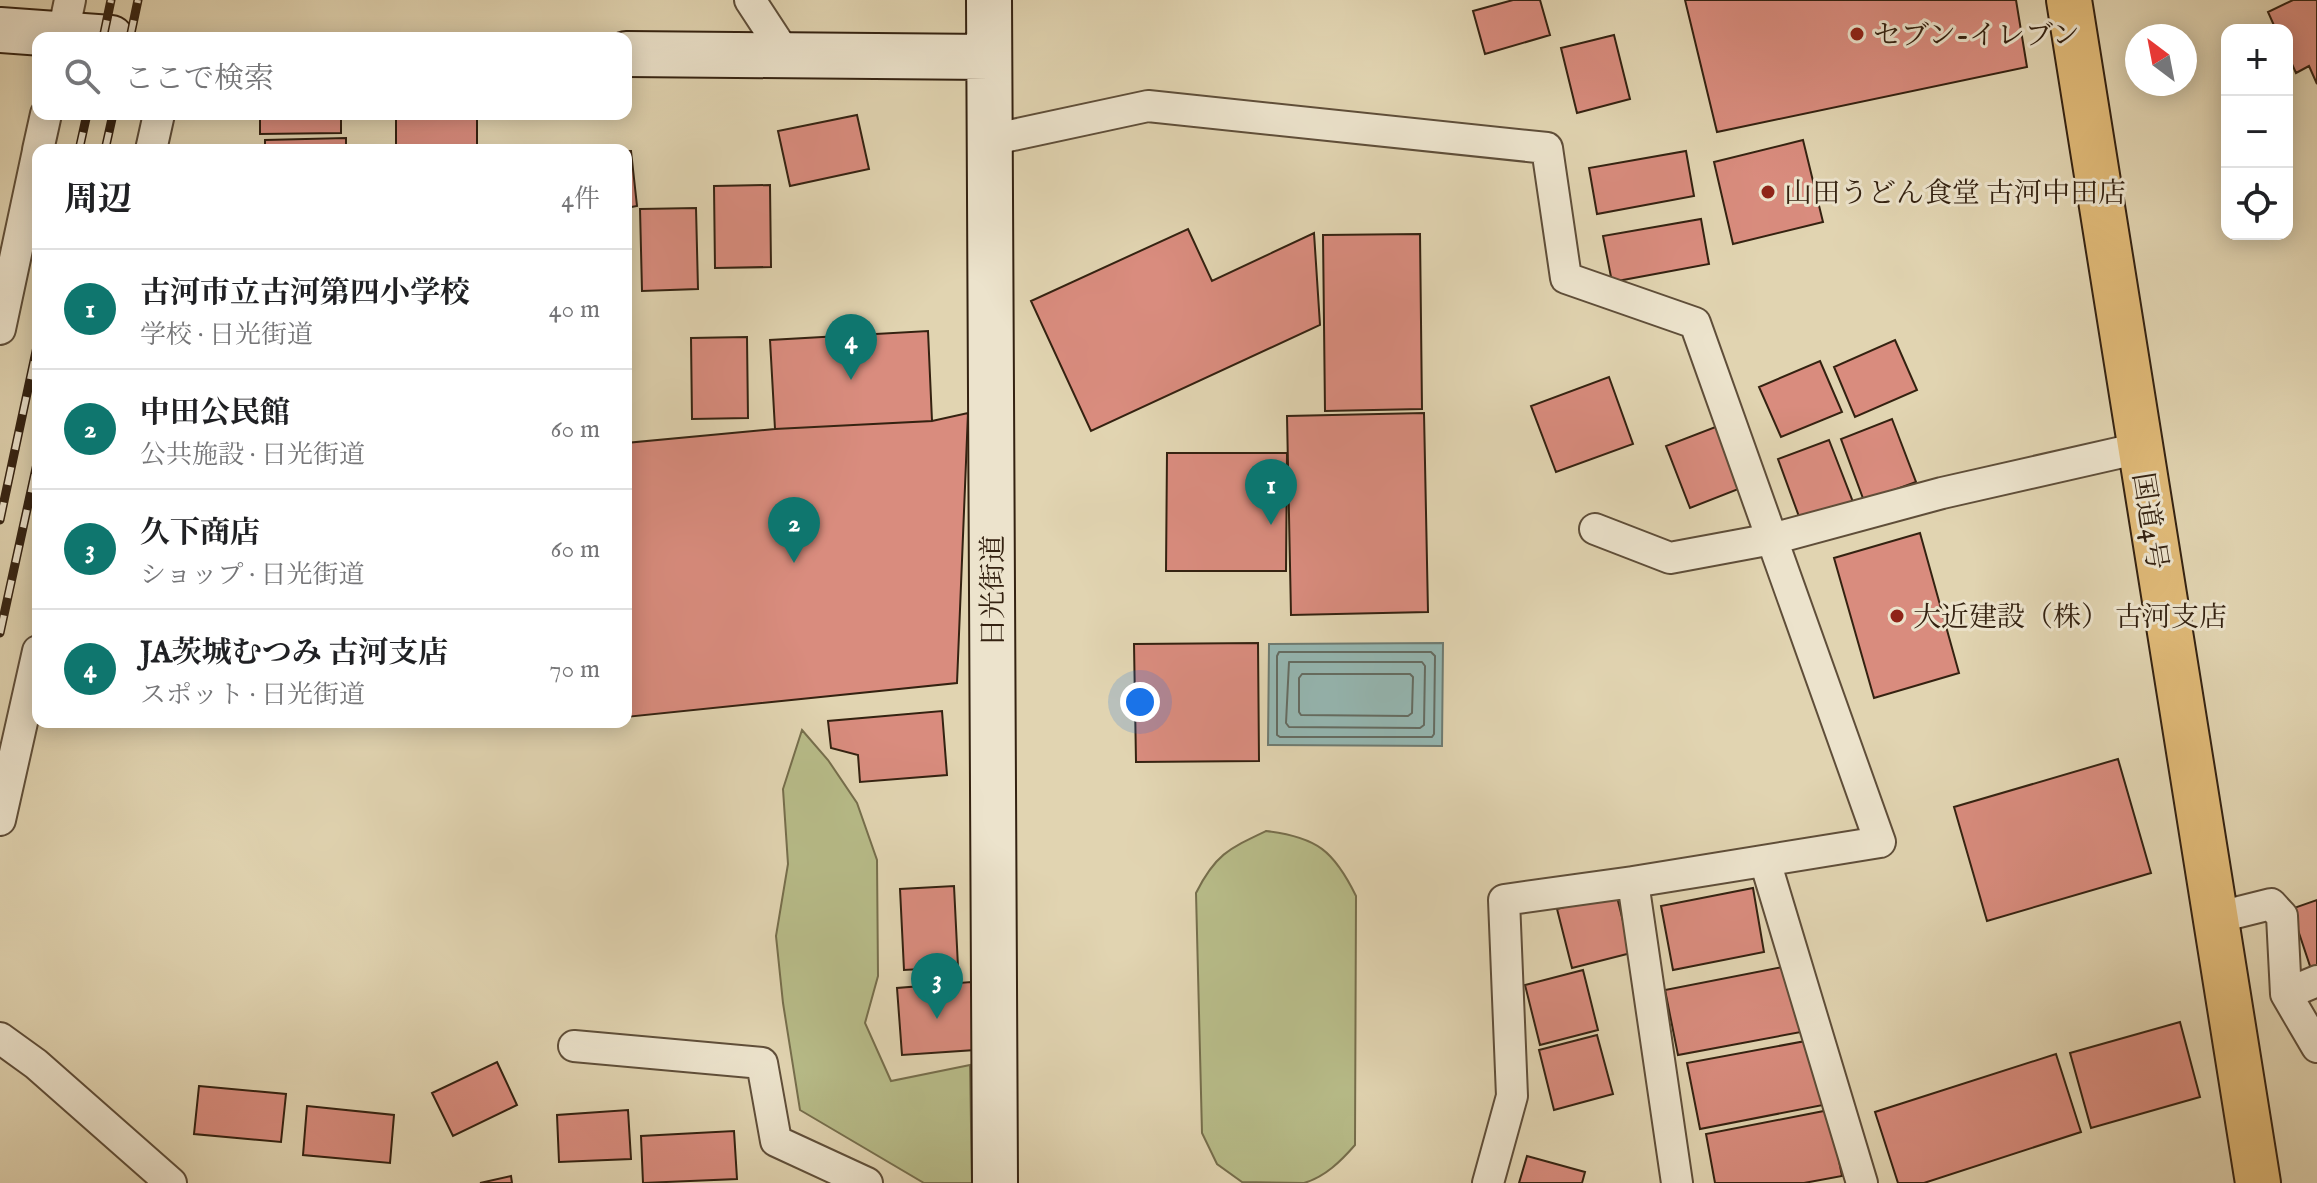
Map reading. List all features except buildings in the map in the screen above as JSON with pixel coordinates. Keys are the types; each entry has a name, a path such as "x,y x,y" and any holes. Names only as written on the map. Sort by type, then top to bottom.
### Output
{"highway":[{"name":"国道4号","path":"2069,0 2258,1183"}],"main road":[{"name":"日光街道","path":"989,0 995,1183"},
{"path":"0,30 65,24 91,32"},
{"path":"632,54 989,57"}],"street":[{"path":"750,0 786,55"},
{"path":"990,140 1148,106 1547,148 1566,278 1695,323 1880,842 1504,900 1512,1096 1488,1183"},
{"path":"39,144 45,120"},
{"path":"152,144 158,120"},
{"path":"0,329 32,178"},
{"path":"1595,529 1670,558 1772,539 1942,493 2140,448"},
{"path":"0,820 32,678"},
{"path":"1765,861 1862,1183"},
{"path":"1633,882 1677,1183"},
{"path":"2215,918 2271,904 2282,916 2286,994 2317,1047"},
{"path":"2286,994 2317,981"},
{"path":"0,1038 36,1064 171,1183"},
{"path":"574,1046 762,1063 776,1141 867,1183"}],"green space":[{"path":"802,730 828,760 857,803 877,860 878,976 865,1023 891,1081 970,1065 972,1183 924,1183 800,1110 776,936 788,864 783,789"},
{"path":"1266,831 1298,837 1322,849 1340,868 1356,896 1355,1145 1326,1173 1304,1183 1242,1182 1217,1164 1202,1133 1196,893 1216,861"}],"water":[{"path":"1443,643 1442,746 1268,745 1269,644"}],"railway":[{"path":"104,32 111,0"},
{"path":"131,32 138,0"},
{"path":"80,144 86,120"},
{"path":"106,144 112,120"},
{"path":"0,520 32,370"},
{"path":"0,633 32,486"}],"place":[{"name":"セブン-イレブン","path":"1857,34"},
{"name":"山田うどん食堂 古河中田店","path":"1768,192"},
{"name":"JA茨城むつみ 古河支店","path":"851,380"},
{"name":"古河市立古河第四小学校","path":"1271,525"},
{"name":"中田公民館","path":"794,563"},
{"name":"大近建設（株） 古河支店","path":"1897,616"},
{"name":"久下商店","path":"937,1019"}]}
